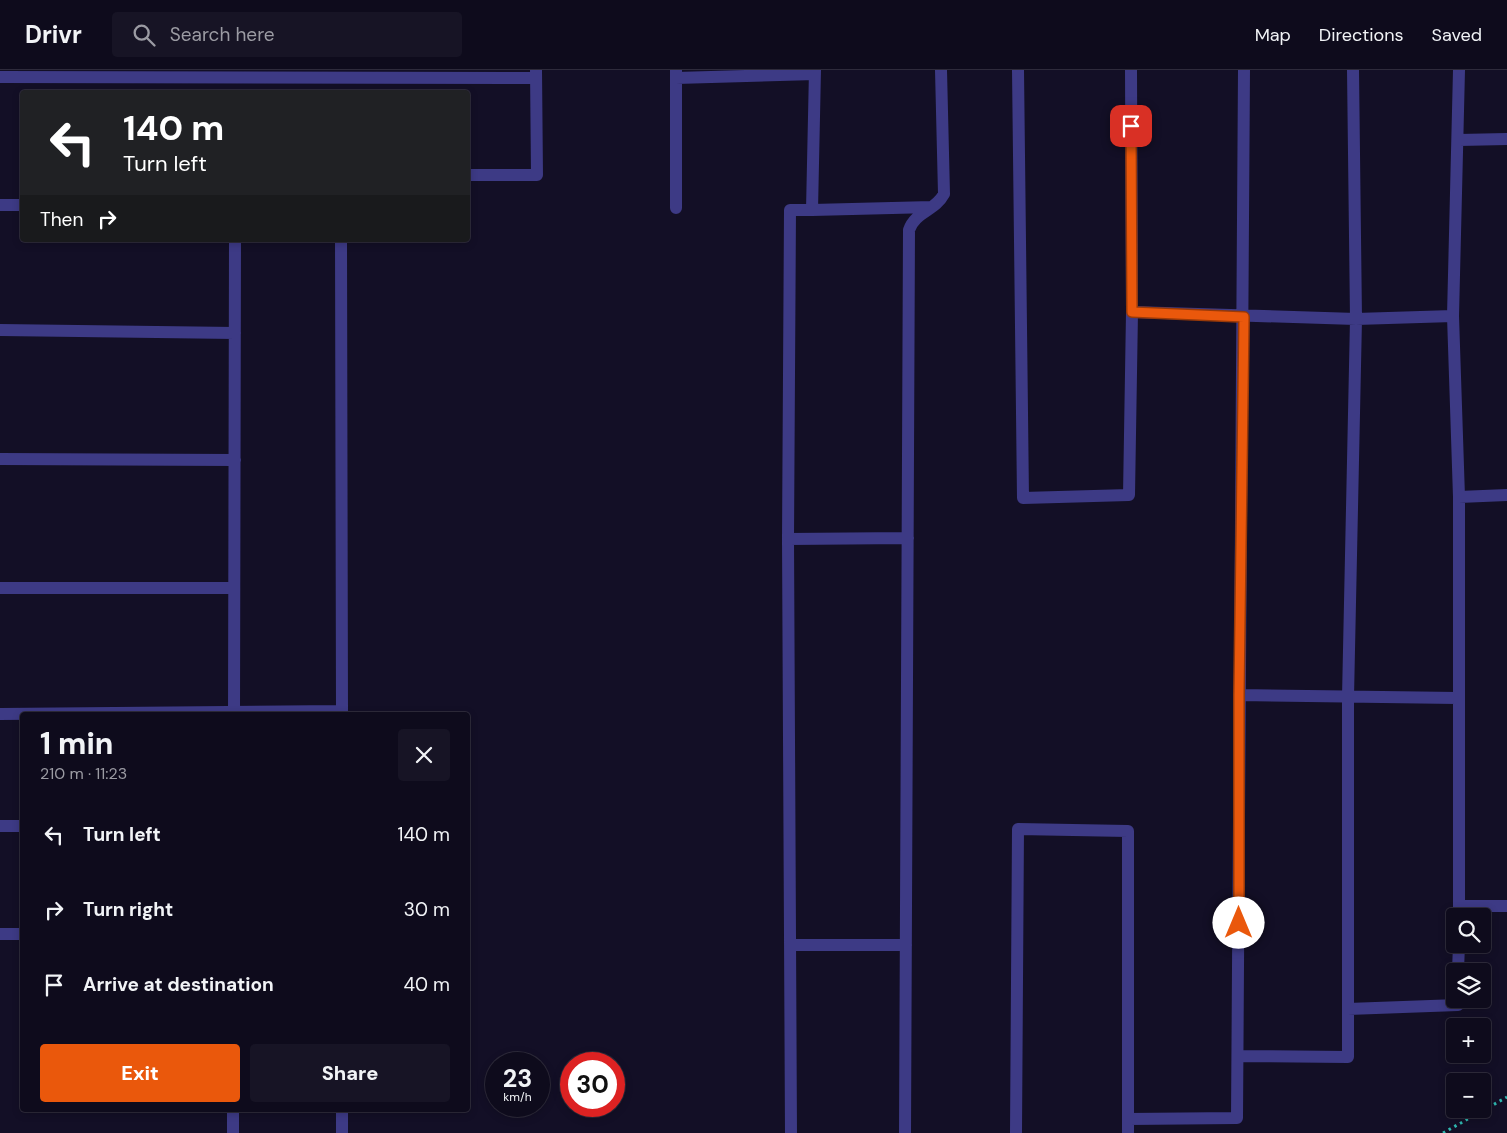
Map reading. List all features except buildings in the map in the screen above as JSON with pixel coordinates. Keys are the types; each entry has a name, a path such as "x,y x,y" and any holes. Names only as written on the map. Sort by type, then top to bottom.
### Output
{"street":[{"path":"905,1133 909,230 916,217 939,203 944,194 941,70"},
{"path":"1018,70 1023,498 1129,495 1132,312 1131,70"},
{"path":"1128,1119 1237,1118 1239,1056 1239,695 1244,317 1244,70"},
{"path":"1239,1056 1348,1057 1348,697 1356,319 1353,70"},
{"path":"1459,70 1459,140 1453,316 1459,497 1457,698 1459,908"},
{"path":"676,208 676,74 815,72 812,210"},
{"path":"0,76 535,74 536,175 470,175"},
{"path":"1459,140 1507,139"},
{"path":"0,205 20,205"},
{"path":"791,1133 788,538 790,210 933,207"},
{"path":"234,712 235,242"},
{"path":"341,242 342,712"},
{"path":"1132,312 1356,319 1453,316"},
{"path":"0,330 235,333"},
{"path":"0,459 234,460"},
{"path":"1459,497 1507,496"},
{"path":"788,538 908,538"},
{"path":"0,588 234,588"},
{"path":"1239,695 1457,698"},
{"path":"0,714 20,714"},
{"path":"0,826 20,826"},
{"path":"1016,1133 1018,829 1128,831 1128,1133"},
{"path":"1488,908 1507,906"},
{"path":"0,934 20,934"},
{"path":"790,945 906,945"},
{"path":"1348,1009 1446,1006"},
{"path":"233,1112 233,1133"},
{"path":"342,1112 342,1133"}],"path":[{"path":"1443,1133 1507,1097"}],"route":[{"path":"1131,126 1132,312 1244,317 1239,695 1239,923"}]}
